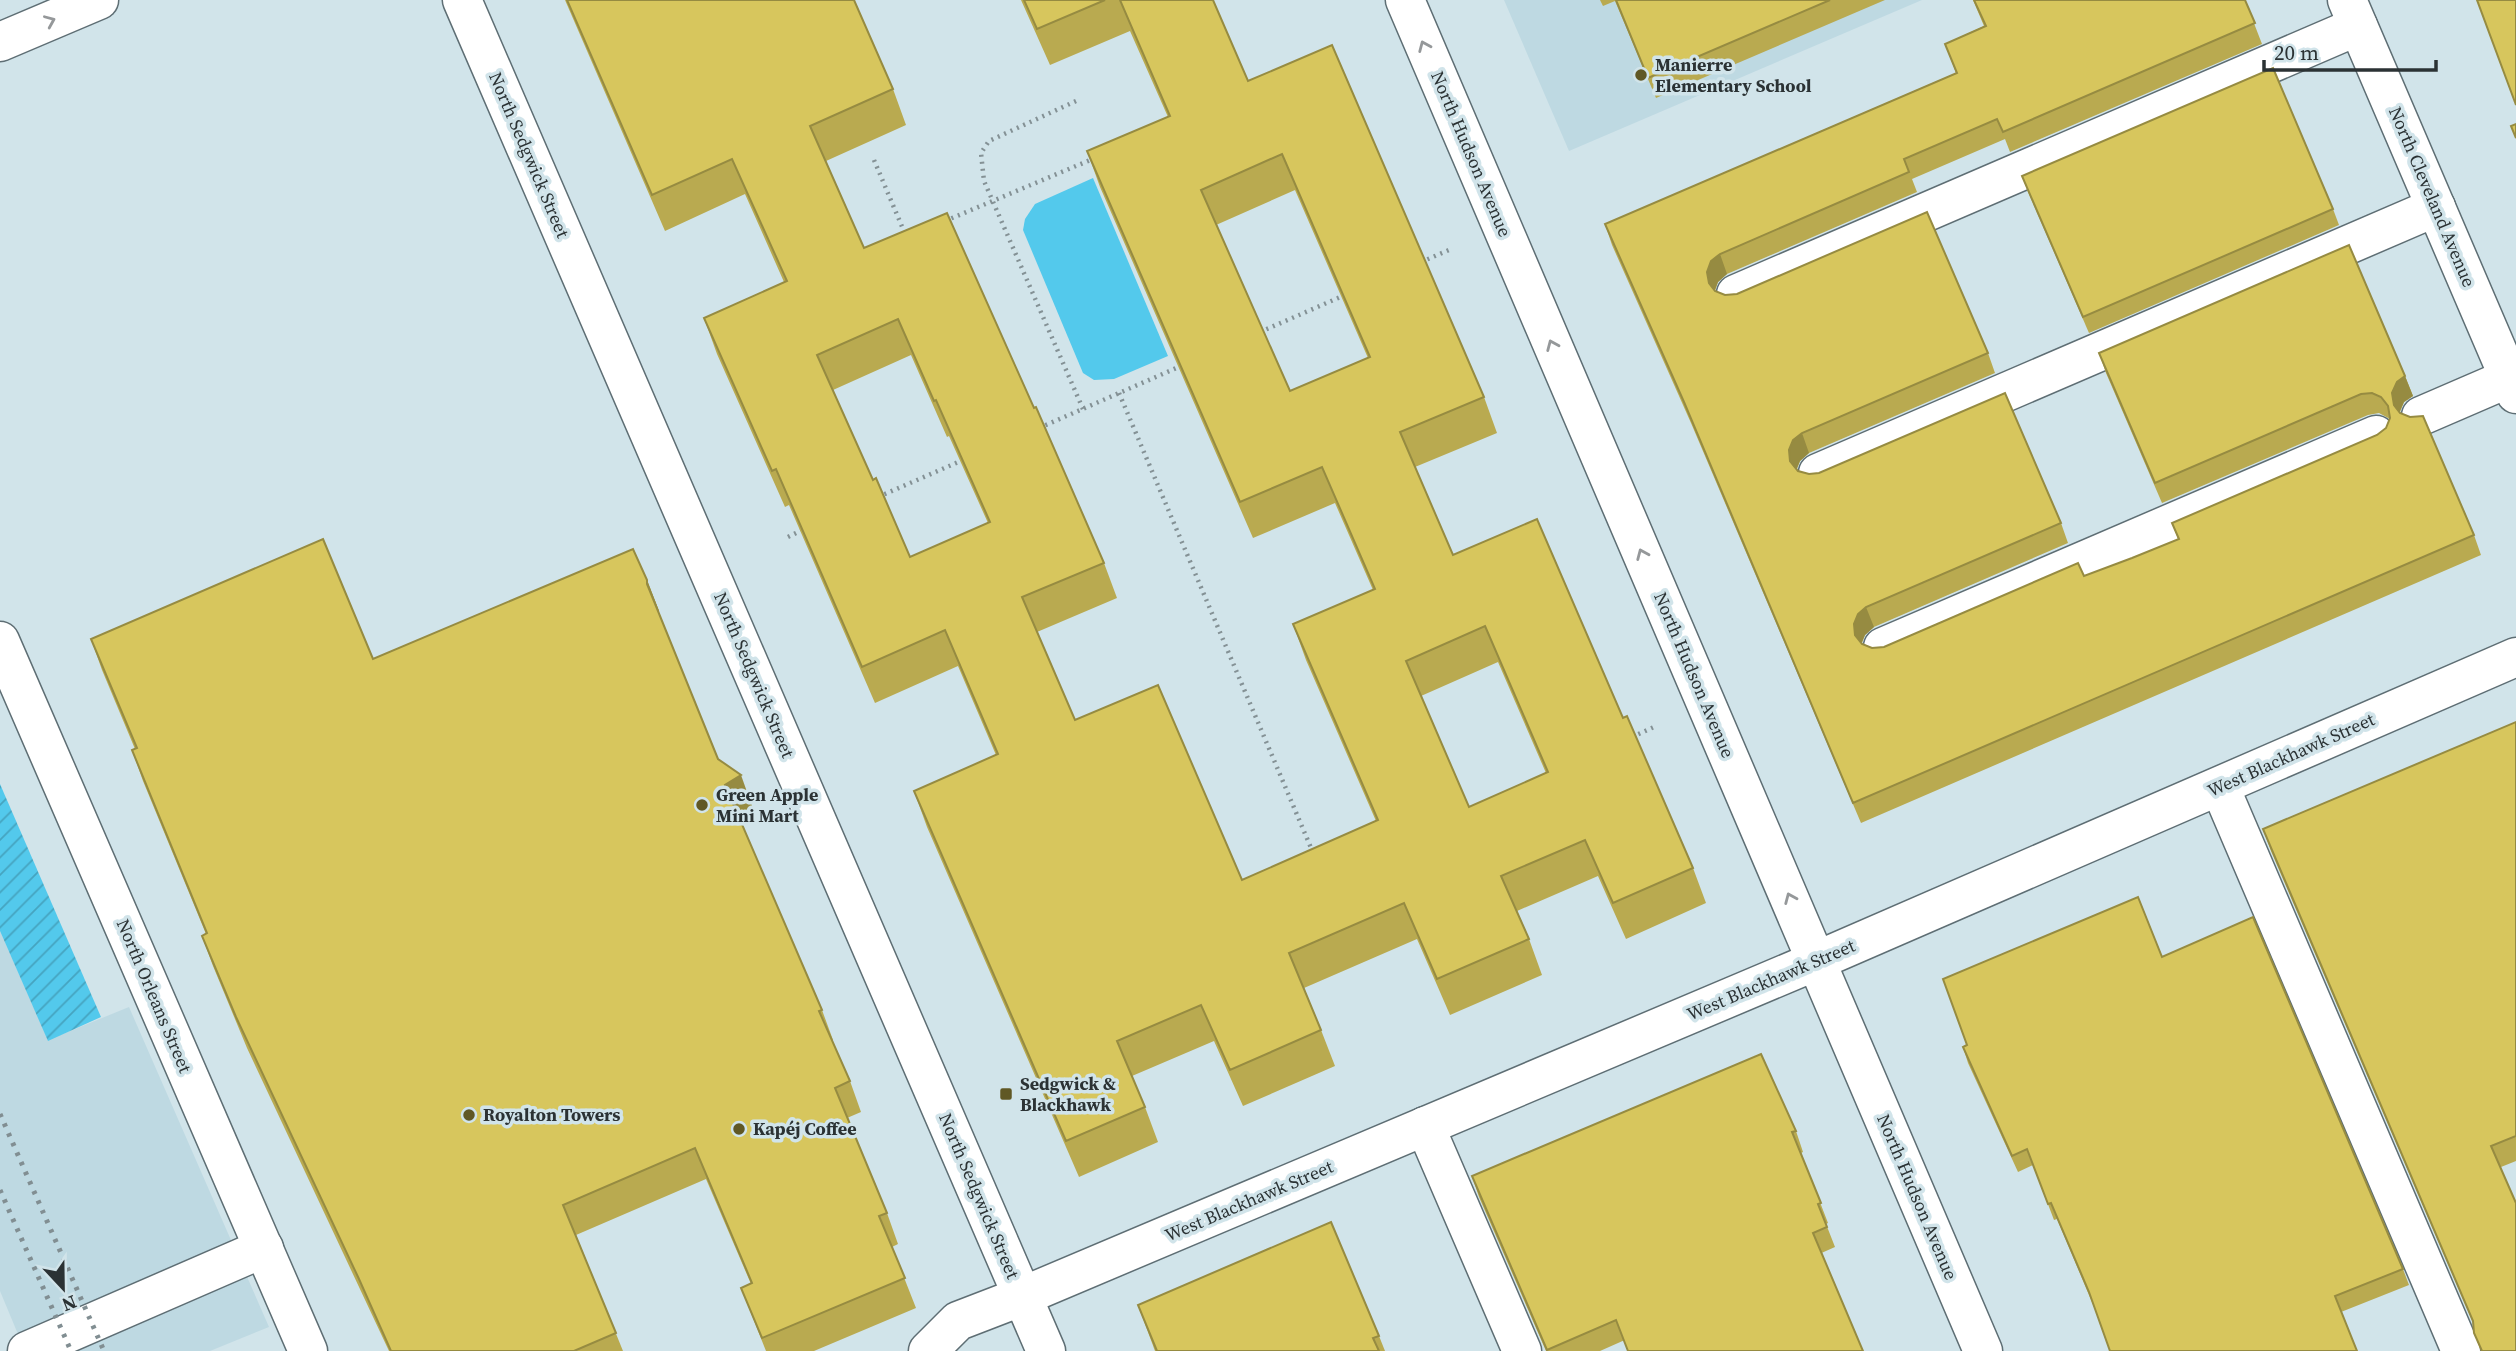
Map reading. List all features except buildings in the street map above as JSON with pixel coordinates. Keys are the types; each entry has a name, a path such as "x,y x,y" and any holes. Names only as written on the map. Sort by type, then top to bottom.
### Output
{"street":[{"path":"0,42 99,0"},
{"name":"North Sedgwick Street","path":"462,0 1046,1351"},
{"name":"North Hudson Avenue","path":"1405,0 1983,1351"},
{"path":"1736,294 2353,13"},
{"name":"North Cleveland Avenue","path":"2353,13 2513,386"},
{"path":"1818,473 2436,206"},
{"path":"2421,416 2513,386"},
{"path":"1883,647 2376,435"},
{"name":"North Orleans Street","path":"0,641 308,1351"},
{"name":"West Blackhawk Street","path":"928,1351 958,1321 1816,961 2516,657"},
{"path":"2220,787 2461,1351"},
{"path":"1425,1126 1522,1351"},
{"path":"27,1351 264,1248"}],"path":[{"path":"1076,101 989,142 981,153 981,167 984,181 1083,409"},
{"path":"943,222 1096,158"},
{"path":"874,160 907,237 919,232"},
{"path":"1410,267 1449,250"},
{"path":"1258,332 1347,294"},
{"path":"1033,430 1182,365"},
{"path":"1119,393 1316,859"},
{"path":"873,499 972,457"},
{"path":"788,537 811,526"},
{"path":"1627,739 1654,727"}],"shaded area":[{"name":"Manierre Elementary School","path":"1504,0 1922,0 1569,151"},
{"path":"1093,178 1168,356 1114,379 1094,380 1083,373 1023,230 1025,219 1035,204"},
{"path":"0,784 101,1017 48,1041 0,931"},
{"path":"0,931 48,1040 129,1007 269,1327 210,1351 25,1351 0,1291"}],"railway":[{"path":"0,1114 104,1351"},
{"path":"0,1190 71,1351"}],"place":[{"name":"Manierre Elementary School","path":"1641,75"},
{"name":"Green Apple Mini Mart","path":"702,805"},
{"name":"Sedgwick & Blackhawk","path":"1006,1094"},
{"name":"Royalton Towers","path":"469,1115"},
{"name":"Kapéj Coffee","path":"739,1129"}]}
